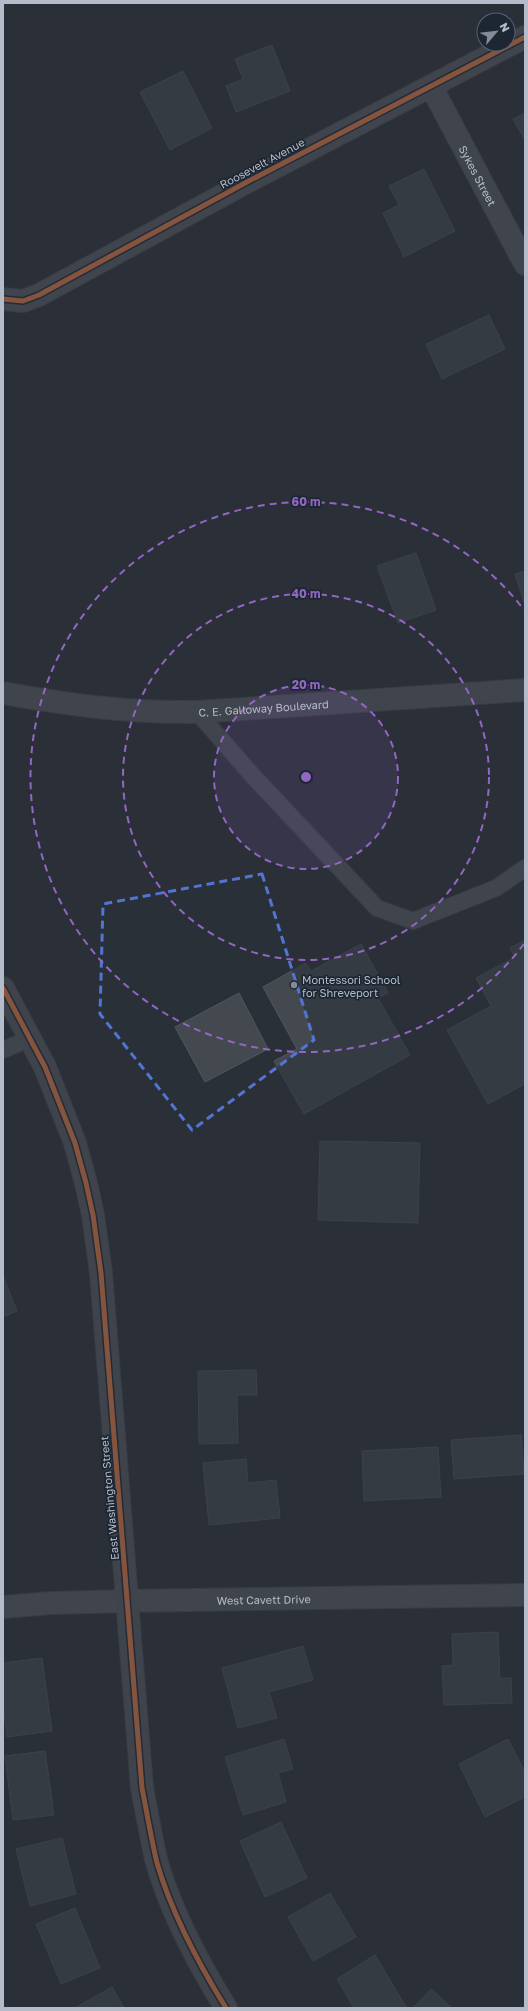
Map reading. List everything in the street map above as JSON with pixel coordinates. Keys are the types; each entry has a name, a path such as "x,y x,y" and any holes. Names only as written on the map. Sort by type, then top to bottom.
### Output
{"street":[{"name":"Roosevelt Avenue","path":"5,300 23,301 39,295 247,182 525,37"},
{"name":"Sykes Street","path":"431,86 525,264"},
{"name":"C. E. Galloway Boulevard","path":"3,693 70,705 146,712 197,712 525,690"},
{"name":"East Washington Street","path":"3,988 45,1067 75,1143 93,1215 101,1273 142,1788 157,1863 184,1933 226,2008"},
{"name":"West Cavett Drive","path":"3,1607 51,1603 128,1601 525,1596"}],"lane":[{"path":"197,712 253,776 377,908 412,920 496,888 525,868"},
{"path":"3,1050 29,1038"}],"highlighted area":[{"path":"262,874 314,1040 192,1130 100,1014 103,904"}],"building":[{"path":"272,45 290,91 236,112 226,86 243,79 235,59"},
{"path":"183,71 212,128 170,150 140,92"},
{"path":"525,113 525,140 513,119"},
{"path":"424,169 455,231 404,257 383,213 399,205 389,186"},
{"path":"489,315 505,349 442,379 426,344"},
{"path":"416,553 436,610 398,623 377,566"},
{"path":"525,571 525,605 515,574"},
{"path":"525,940 525,1084 488,1104 447,1030 491,1006 476,978 515,957 510,948"},
{"path":"361,944 388,993 378,998 410,1055 304,1114 274,1061 297,1049 263,987 306,963 311,971"},
{"path":"239,993 268,1049 205,1082 175,1027"},
{"path":"320,1141 420,1143 418,1223 318,1220"},
{"path":"3,1276 17,1311 3,1317"},
{"path":"256,1370 257,1395 237,1395 238,1443 199,1444 198,1371"},
{"path":"521,1435 524,1474 454,1479 451,1440"},
{"path":"438,1447 441,1497 364,1501 362,1451"},
{"path":"246,1459 248,1483 276,1480 280,1518 209,1525 203,1463"},
{"path":"498,1632 500,1678 511,1678 512,1703 444,1705 442,1666 453,1665 452,1634"},
{"path":"303,1646 313,1680 269,1692 277,1718 238,1728 222,1668"},
{"path":"42,1658 52,1731 7,1737 3,1706 3,1663"},
{"path":"284,1739 293,1769 278,1773 286,1802 243,1815 225,1757"},
{"path":"508,1739 525,1772 525,1797 485,1817 459,1764"},
{"path":"45,1751 54,1815 13,1820 5,1756"},
{"path":"281,1822 307,1878 265,1897 240,1841"},
{"path":"62,1838 76,1894 30,1906 16,1849"},
{"path":"330,1893 356,1937 313,1961 288,1917"},
{"path":"75,1908 100,1968 61,1984 36,1924"},
{"path":"375,1955 406,2007 354,2008 337,1979"},
{"path":"112,1987 124,2008 75,2008"},
{"path":"431,1989 452,2008 413,2008"}],"cycle path":[{"path":"3,299 23,301 39,295 247,182 525,37"},
{"path":"3,988 45,1067 75,1143 93,1215 101,1273 142,1788 157,1863 170,1901 196,1956 226,2008"}],"place":[{"name":"Montessori School for Shreveport","path":"294,985"}]}
